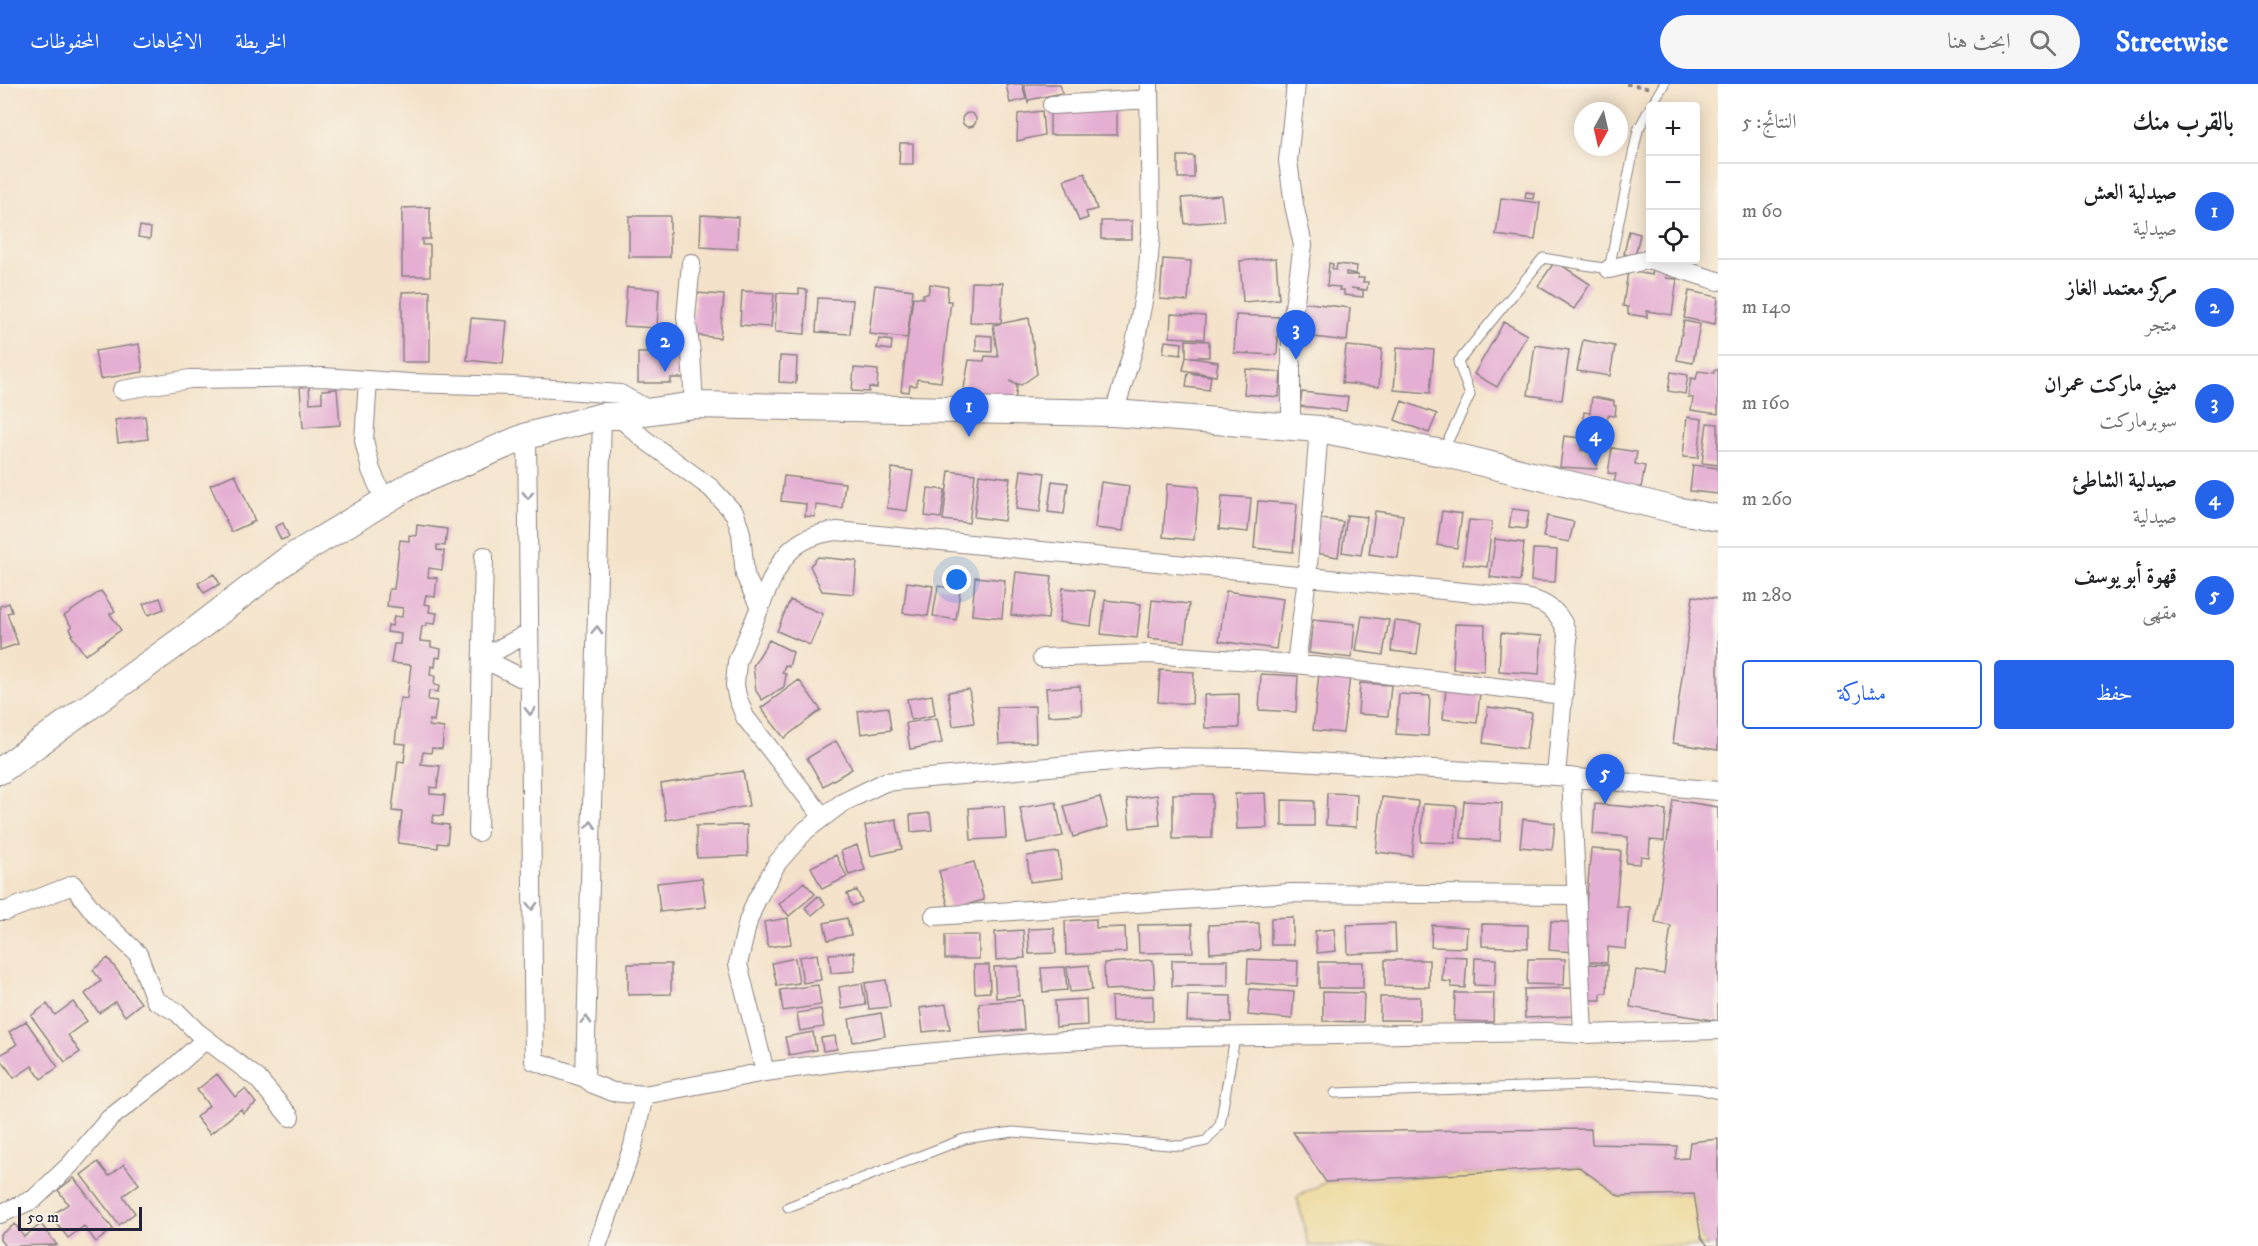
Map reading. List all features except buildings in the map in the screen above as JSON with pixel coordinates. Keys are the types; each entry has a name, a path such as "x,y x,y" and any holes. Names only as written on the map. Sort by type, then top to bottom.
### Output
{"main road":[{"path":"0,771 287,560 413,484 527,436 610,416 649,410 693,405 1114,413 1319,429 1442,453 1675,510 1718,518"}],"street":[{"path":"1292,427 1291,328 1303,245 1294,205 1288,161 1296,84"},
{"path":"1052,105 1149,91 1151,232 1147,279 1135,344 1114,413"},
{"path":"1609,268 1646,260"},
{"path":"691,263 686,317 691,353 693,405"},
{"path":"1667,264 1718,280"},
{"path":"122,390 190,379 323,377 512,386 620,394 649,410"},
{"path":"368,380 364,440 371,470 385,501"},
{"path":"610,416 711,488 735,514 741,533 746,575 760,608"},
{"path":"585,1078 610,416"},
{"path":"1296,664 1307,577 1319,429"},
{"path":"527,436 534,1061 585,1078 613,1092 644,1095 765,1072 931,1051 1031,1043 1121,1038 1547,1032 1583,1034 1718,1030"},
{"path":"822,816 752,727 740,707 735,685 737,662 777,565 793,547 813,536 837,531 1525,598 1543,603 1557,614 1566,629 1568,639 1564,695 1563,776 1576,895 1583,1034"},
{"path":"478,832 484,556"},
{"path":"482,658 529,633"},
{"path":"1042,658 1148,654 1296,664 1564,695"},
{"path":"482,658 530,682"},
{"path":"765,1072 738,964 742,943 756,901 771,872 790,846 822,816 842,803 885,782 1157,757 1245,758 1563,776 1718,791"},
{"path":"0,911 16,908 73,885 94,912 138,954 155,999 177,1012 206,1039 258,1079 290,1117"},
{"path":"934,916 1292,892 1576,895"},
{"path":"0,1214 34,1199 70,1165 109,1119 168,1073 206,1039"},
{"path":"597,1246 633,1146 644,1095"}],"lane":[{"path":"1654,102 1662,87"},
{"path":"1442,453 1470,395 1458,363 1544,258 1609,268 1638,130 1646,116"},
{"path":"788,1207 964,1139 1013,1132 1181,1146 1206,1141 1220,1125 1235,1037"},
{"path":"1335,1093 1625,1084 1699,1089 1718,1094"}],"path":[{"path":"1626,84 1662,87"}],"sand":[{"path":"1579,1167 1619,1196 1694,1194 1701,1237 1708,1246 1309,1246 1297,1197 1326,1182"}],"place":[{"name":"ميني ماركت عمران","path":"1296,360"},
{"name":"مركز معتمد الغاز","path":"665,372"},
{"name":"صيدلية العش","path":"969,437"},
{"name":"صيدلية الشاطئ","path":"1595,466"},
{"name":"قهوة أبو يوسف","path":"1605,804"}]}
